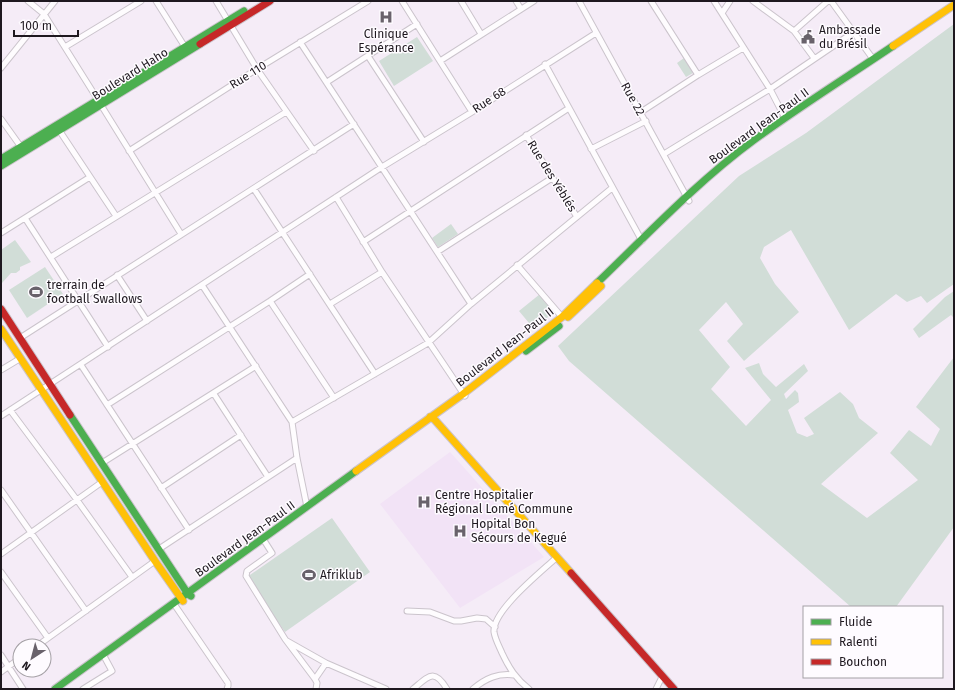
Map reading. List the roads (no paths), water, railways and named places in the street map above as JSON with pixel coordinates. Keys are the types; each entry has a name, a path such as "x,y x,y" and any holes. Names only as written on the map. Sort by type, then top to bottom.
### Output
{"main road":[{"name":"Boulevard Haho","path":"1,160 230,23 262,1"},
{"name":"Boulevard Haho","path":"1,166 60,130 99,102 185,47 270,1"},
{"name":"Boulevard Jean-Paul II","path":"190,595 307,507 547,336 583,304 725,163 786,118 954,5"},
{"name":"Boulevard Jean-Paul II","path":"464,395 562,317 688,199 730,164 784,124 954,10"},
{"path":"1,309 190,595"},
{"path":"1,329 182,600"},
{"name":"Boulevard Jean-Paul II","path":"62,689 182,600 265,542 432,418"},
{"path":"432,418 674,689"},
{"name":"Boulevard Jean-Paul II","path":"55,689 175,606"}],"street":[{"path":"28,1 44,14 182,234"},
{"path":"1,68 55,1"},
{"path":"65,47 141,1"},
{"path":"156,1 185,47"},
{"path":"216,1 257,69 314,151"},
{"name":"Rue 110","path":"129,151 300,42 368,1"},
{"path":"402,1 472,112"},
{"path":"461,1 481,34"},
{"path":"516,1 521,9"},
{"path":"440,61 534,1"},
{"name":"Rue 22","path":"579,1 688,199"},
{"path":"651,1 698,75"},
{"path":"714,1 770,89 786,118"},
{"path":"722,13 730,1"},
{"path":"753,1 794,31 814,58"},
{"path":"794,31 829,1 873,59"},
{"path":"327,82 417,24"},
{"path":"664,154 770,89 854,32"},
{"name":"Rue 68","path":"1,416 382,167 472,112 544,64 596,33"},
{"path":"300,42 471,304"},
{"path":"641,112 743,48"},
{"path":"368,56 424,142"},
{"path":"544,64 642,241"},
{"path":"363,242 569,108"},
{"path":"51,257 286,112"},
{"path":"1,119 21,147"},
{"path":"591,149 646,121"},
{"path":"20,338 354,124"},
{"path":"60,130 116,216"},
{"name":"Rue des Yéblés","path":"526,135 577,217"},
{"path":"1,233 90,177"},
{"path":"437,252 552,178"},
{"path":"292,422 428,343 517,265 612,188"},
{"path":"254,189 375,374"},
{"path":"336,197 382,272 464,395"},
{"path":"25,218 108,346"},
{"path":"517,265 562,317"},
{"path":"330,304 382,272"},
{"path":"107,405 310,274"},
{"path":"117,275 147,321"},
{"path":"202,285 292,422 297,458 307,507"},
{"path":"270,301 334,398"},
{"path":"1,370 21,358"},
{"path":"81,365 189,530"},
{"path":"102,464 256,366"},
{"path":"214,394 268,477"},
{"path":"10,410 132,577"},
{"path":"161,488 241,435"},
{"path":"159,548 189,530 297,458"},
{"path":"1,554 102,482"},
{"path":"1,490 86,611"},
{"path":"265,542 272,553 247,571 246,576 285,640 315,679 317,683 316,689"},
{"path":"529,689 514,675 507,664 495,638 494,631 502,612 508,603 556,558"},
{"path":"1,572 48,638 155,561"},
{"path":"175,606 228,683 227,689"},
{"path":"407,611 430,612 454,621 477,618 486,619 495,627"},
{"path":"285,640 326,663 386,689"},
{"path":"1,656 23,689"},
{"path":"83,689 112,671 105,658"},
{"path":"315,679 326,663"},
{"path":"1,672 12,664"},
{"path":"502,674 507,664"},
{"path":"473,689 486,680 502,674 514,675"},
{"path":"413,689 427,677 437,676 441,679 447,689"},
{"path":"656,689 662,677"}],"place":[{"name":"Clinique Espérance","path":"386,17"},
{"name":"Ambassade du Brésil","path":"808,37"},
{"name":"trerrain de football Swallows","path":"36,292"},
{"name":"Centre Hospitalier Régional Lomé Commune","path":"424,502"},
{"name":"Hopital Bon Sécours de Kegué","path":"460,531"},
{"name":"Afriklub","path":"309,575"}]}
